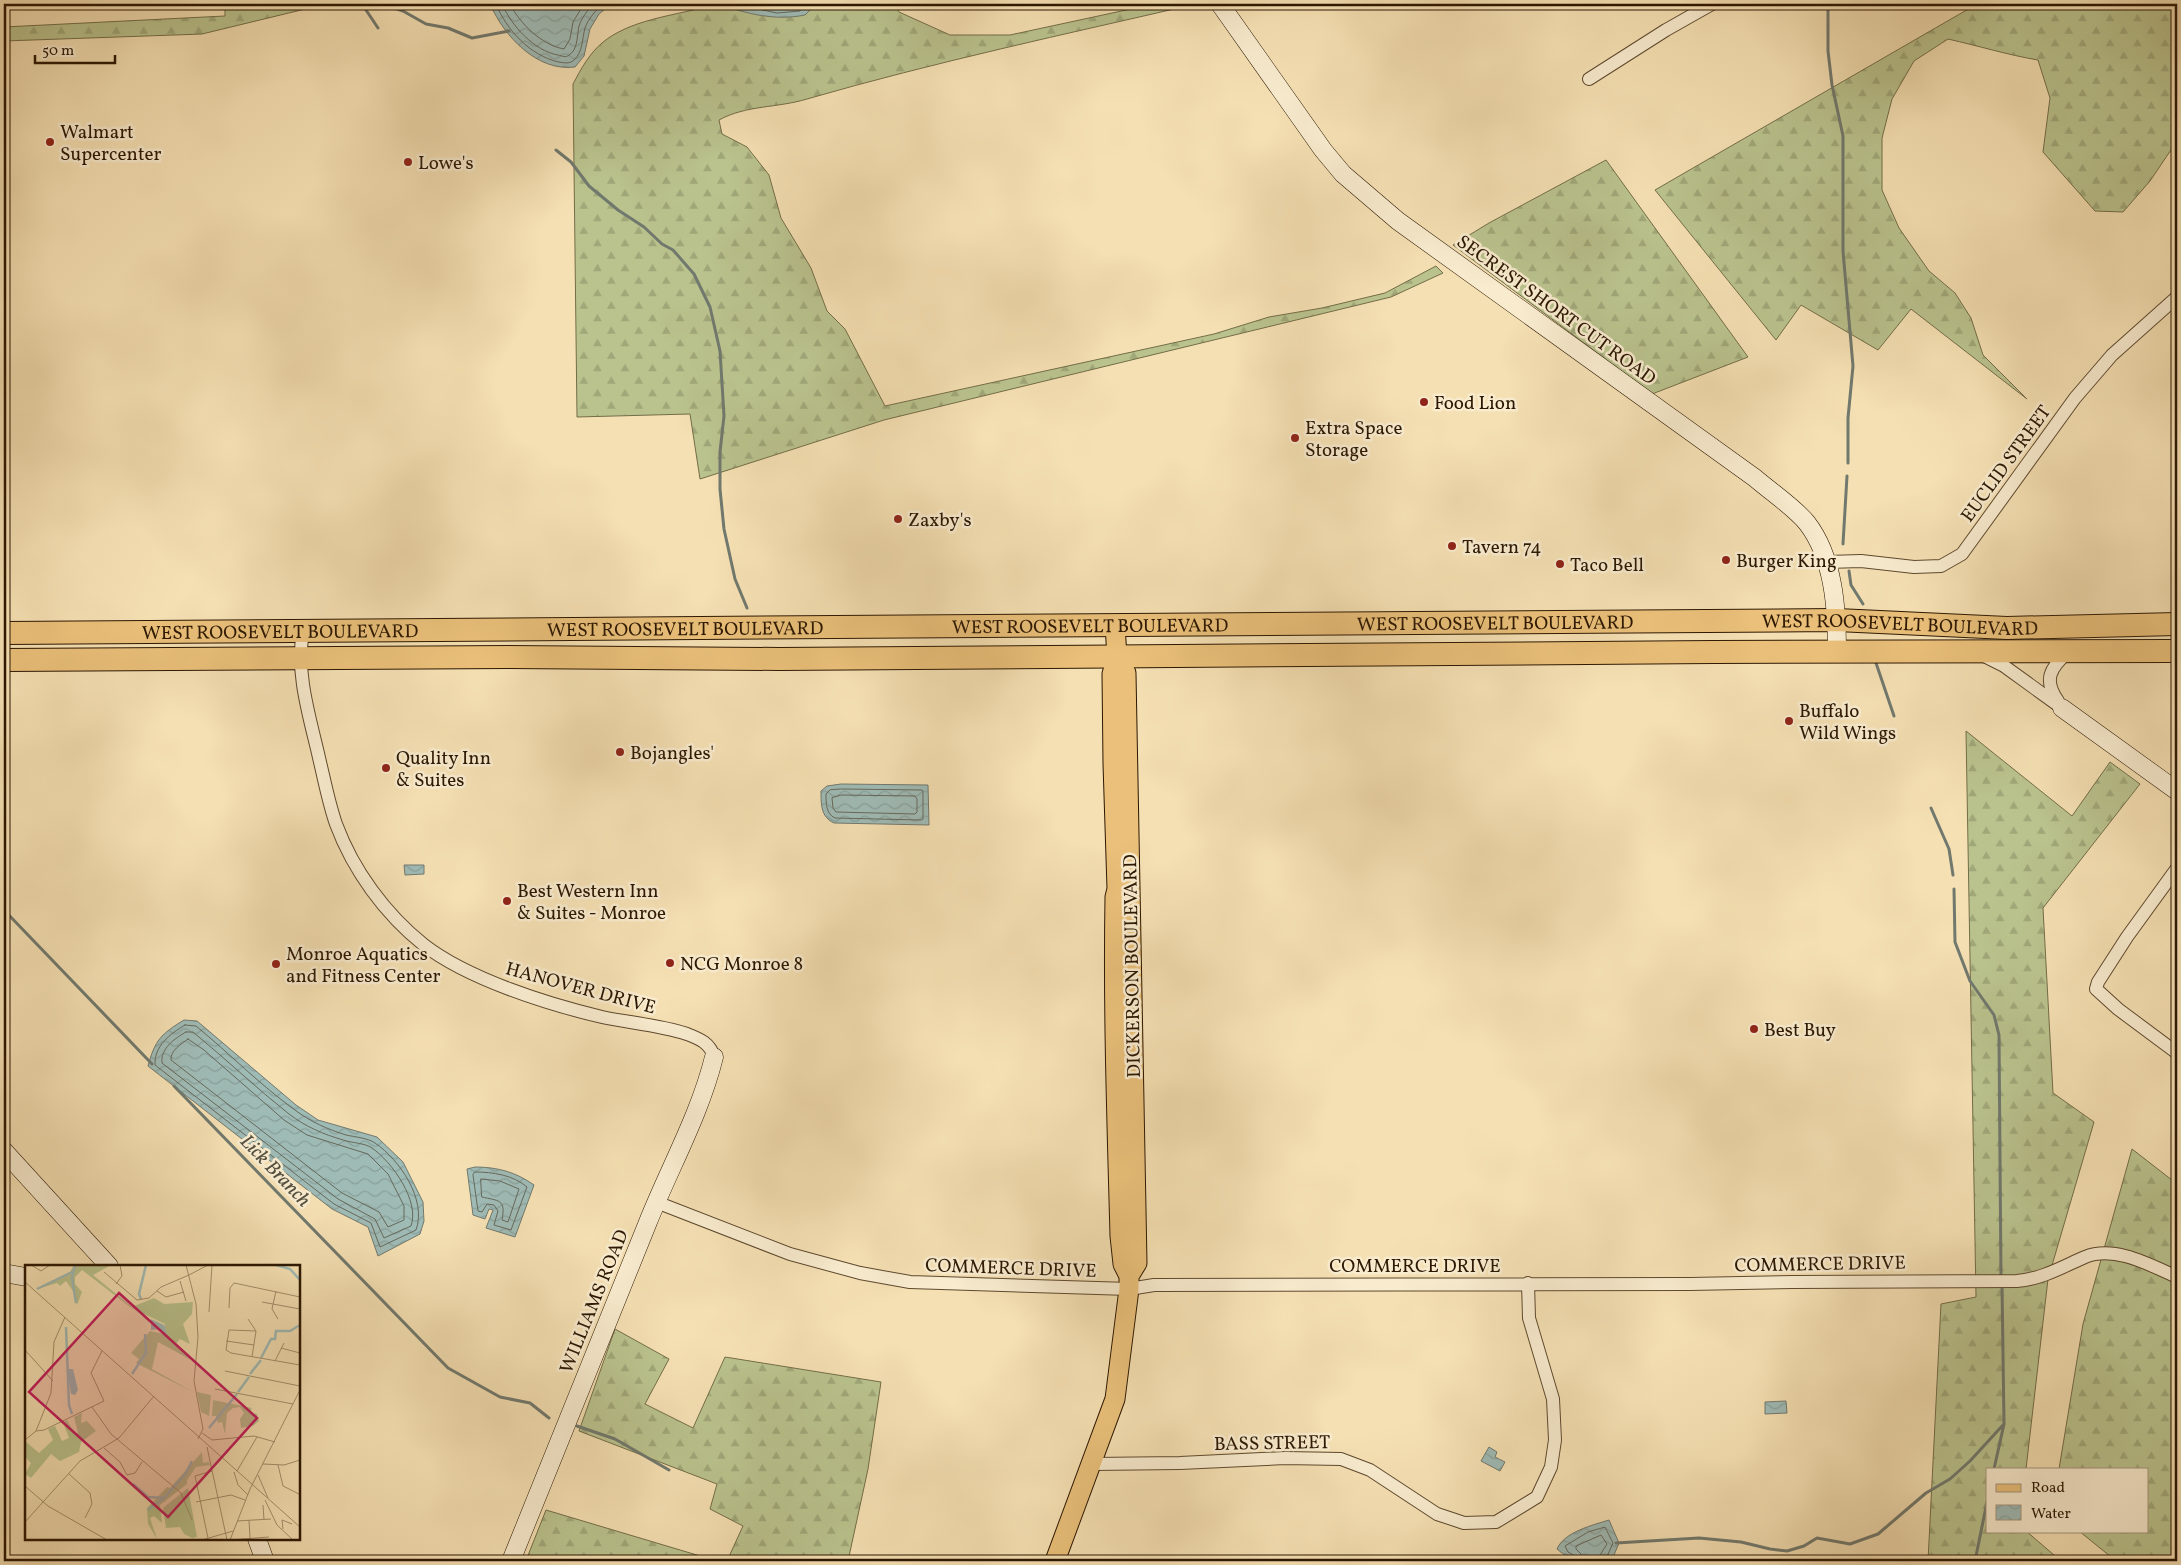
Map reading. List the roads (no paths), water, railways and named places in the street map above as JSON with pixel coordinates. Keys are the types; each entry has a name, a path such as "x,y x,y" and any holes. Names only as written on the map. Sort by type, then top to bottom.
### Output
{"highway":[{"name":"WEST ROOSEVELT BOULEVARD","path":"4,633 1837,620 2007,628 2177,624"},
{"path":"587,657 588,646 599,641 676,636 736,628"},
{"name":"WEST ROOSEVELT BOULEVARD","path":"4,660 587,657 788,659 2177,651"}],"main road":[{"name":"SECREST SHORT CUT ROAD","path":"1220,4 1343,174 1398,221 1755,478 1806,522 1822,548 1827,562 1837,620 1837,652"},
{"name":"DICKERSON BOULEVARD","path":"1115,625 1117,657 1112,674 1117,890 1115,897 1114,1005 1120,1236 1123,1264 1129,1282"},
{"name":"DICKERSON BOULEVARD","path":"1054,1561 1092,1464 1114,1399 1129,1282 1137,1263 1126,673 1117,657"},
{"path":"2062,708 2177,791"},
{"path":"1117,890 1123,895 1126,944 1131,958"},
{"name":"WILLIAMS ROAD","path":"510,1561 656,1202 692,1121 714,1057"},
{"path":"4,1151 108,1265"},
{"path":"4,1273 25,1277"},
{"path":"257,1540 265,1561"}],"street":[{"path":"1589,79 1666,30 1712,4"},
{"name":"EUCLID STREET","path":"1827,562 1861,561 1914,567 1941,566 1962,554 2075,398 2112,356 2177,297"},
{"name":"HANOVER DRIVE","path":"304,632 301,658 310,719 336,825 370,889 391,913 424,944 442,957 493,982 524,995 600,1016 686,1034 704,1041 711,1047 714,1057"},
{"path":"1976,652 2004,666 2062,708"},
{"path":"2062,708 2051,691 2050,677 2055,664 2068,652"},
{"path":"2177,868 2127,937 2098,982 2096,989 2118,1009 2177,1053"},
{"name":"COMMERCE DRIVE","path":"656,1202 790,1254 860,1273 910,1282 1129,1282 1154,1285 2017,1281 2033,1280 2088,1256 2108,1252 2124,1256 2177,1277"},
{"name":"BASS STREET","path":"1092,1464 1180,1463 1285,1458 1340,1459 1370,1470 1437,1514 1464,1523 1496,1522 1537,1497 1551,1468 1555,1440 1554,1399 1529,1318 1528,1283"}],"water":[{"path":"490,4 611,4 599,14 590,29 584,56 575,67 561,67 535,58 524,49 504,28"},
{"path":"719,4 805,4 810,10 805,15 772,17 740,11"},
{"path":"841,784 928,785 929,825 834,823 824,814 821,791 827,786"},
{"path":"404,865 424,865 424,874 405,875"},
{"path":"184,1020 197,1021 296,1105 318,1120 377,1137 403,1162 423,1202 424,1221 420,1234 378,1256 368,1227 332,1209 148,1066 153,1050 160,1038"},
{"path":"475,1167 506,1171 534,1185 515,1237 486,1228 493,1210 489,1209 485,1219 473,1215 467,1169"},
{"path":"1786,1401 1787,1413 1765,1414 1765,1402"},
{"path":"1489,1447 1497,1452 1495,1457 1505,1462 1500,1471 1481,1461"},
{"path":"1609,1520 1619,1543 1614,1555 1608,1561 1581,1561 1568,1557 1557,1549 1572,1534"}],"waterway":[{"path":"362,4 378,28"},
{"path":"382,4 403,11 426,24 448,28 472,38 509,31"},
{"path":"1828,4 1828,51 1832,85 1843,136 1843,251 1853,366 1848,418 1848,463"},
{"path":"556,150 571,162 589,186 618,210 644,227 662,244 673,250 694,274 710,307 720,351 724,416 720,452 720,489 724,529 735,579 747,608"},
{"path":"1843,544 1847,476"},
{"path":"1849,571 1851,585 1863,604"},
{"path":"1876,663 1894,716"},
{"path":"1931,808 1949,849 1953,875"},
{"path":"1954,889 1955,942 1970,981 1994,1015 1999,1035 2001,1279"},
{"name":"Lick Branch","path":"4,910 152,1064"},
{"name":"Lick Branch","path":"174,1086 448,1368 500,1397 530,1403 549,1418"},
{"path":"1994,1468 2004,1424 2002,1285"},
{"path":"1616,1543 1699,1538 1741,1542 1787,1551 1804,1546 1817,1538 1850,1544 1878,1534 1926,1493 1950,1479 1970,1461 2003,1425"},
{"name":"Lick Branch","path":"577,1426 615,1439 669,1470"},
{"path":"1975,1561 1986,1507"}],"place":[{"name":"Walmart Supercenter","path":"50,142"},
{"name":"Lowe's","path":"408,162"},
{"name":"Food Lion","path":"1424,402"},
{"name":"Extra Space Storage","path":"1295,438"},
{"name":"Zaxby's","path":"898,519"},
{"name":"Tavern 74","path":"1452,546"},
{"name":"Burger King","path":"1726,560"},
{"name":"Taco Bell","path":"1560,564"},
{"name":"Buffalo Wild Wings","path":"1789,721"},
{"name":"Bojangles'","path":"620,752"},
{"name":"Quality Inn & Suites","path":"386,768"},
{"name":"Best Western Inn & Suites - Monroe","path":"507,901"},
{"name":"NCG Monroe 8","path":"670,963"},
{"name":"Monroe Aquatics and Fitness Center","path":"276,964"},
{"name":"Best Buy","path":"1754,1029"}]}
